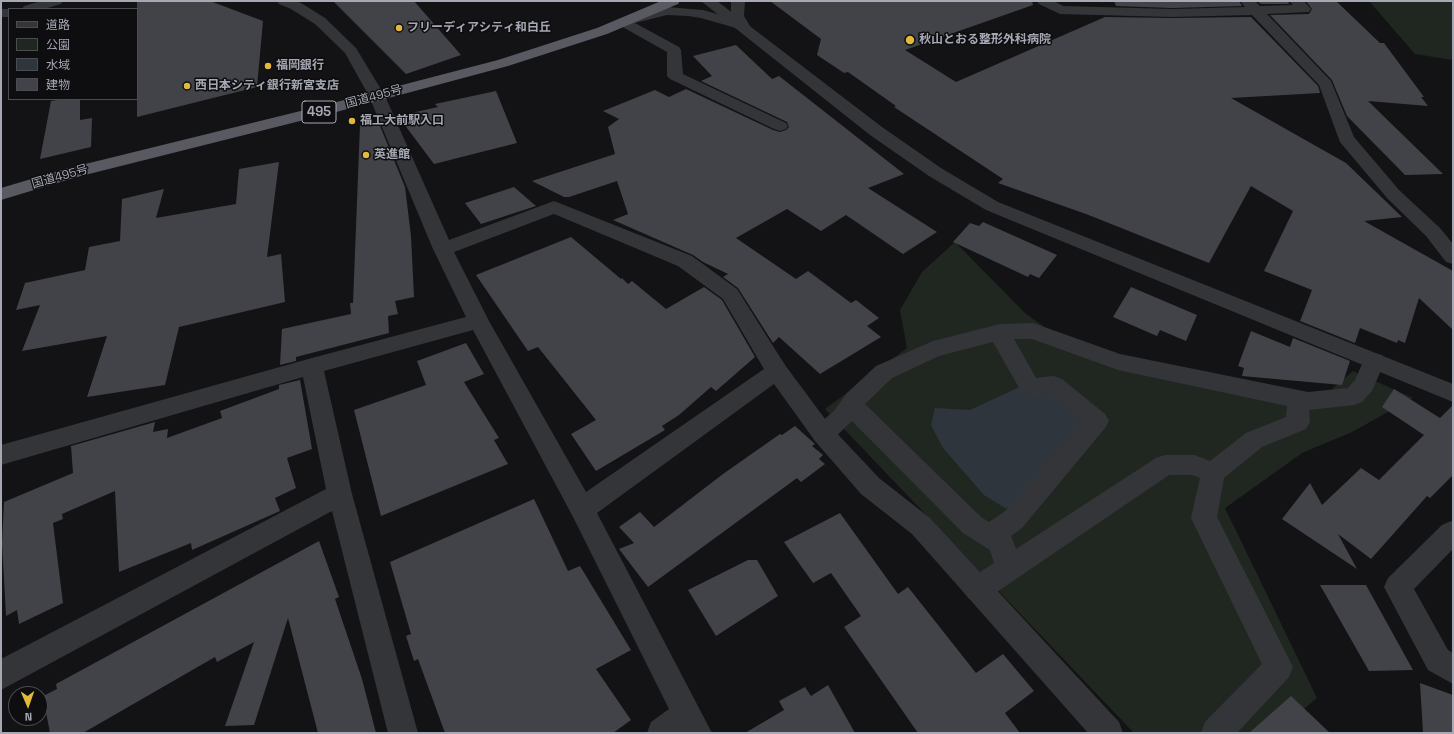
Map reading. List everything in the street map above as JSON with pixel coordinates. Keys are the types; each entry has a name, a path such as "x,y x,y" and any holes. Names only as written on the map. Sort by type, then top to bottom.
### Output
{"highway":[{"name":"国道495号","path":"1,194 72,173 502,63 602,32 673,1"}],"street":[{"path":"32,8 56,1"},
{"path":"284,1 296,6 320,21 351,51 377,96 443,249 479,322 582,509 692,723 662,733"},
{"path":"708,1 743,26 876,131 934,172 992,206 1453,393"},
{"path":"738,1 737,16 743,26"},
{"path":"1044,1 1060,10 1172,13 1252,6 1304,9 1296,1"},
{"path":"1252,6 1326,84 1346,138 1393,194 1433,232 1453,257"},
{"path":"629,21 667,11 688,12 743,26"},
{"path":"629,21 674,50 675,76 780,126"},
{"path":"443,249 554,207 684,261 707,277 730,294 777,371 823,434 870,486 921,526 1108,733"},
{"path":"1433,232 1453,232"},
{"path":"1,455 312,366 479,322"},
{"path":"823,434 842,418 851,405 884,372 933,349 1000,332 1033,331 1118,362 1308,401 1354,396 1364,385 1374,361"},
{"path":"990,536 1013,520 1097,421 1054,385 1030,387 1007,350 1000,332"},
{"path":"312,366 340,494 403,733"},
{"path":"582,509 777,371"},
{"path":"1216,733 1279,667 1204,518 1213,473 1254,440 1298,422 1298,399"},
{"path":"851,405 972,524 1001,543 1009,568"},
{"path":"978,589 1165,465 1194,465 1213,473"},
{"path":"1,675 340,494"},
{"path":"1452,533 1398,588 1438,660 1453,670"}],"green space":[{"path":"1369,1 1453,1 1453,60 1415,54"},
{"path":"955,242 1026,314 1074,347 1240,383 1325,395 1353,371 1413,398 1352,432 1302,453 1225,508 1317,698 1275,733 1134,733 825,409 907,348 900,310 922,272"}],"water":[{"path":"1030,382 1088,413 1029,505 1005,508 984,495 943,448 931,425 935,408 970,410"}],"building":[{"path":"137,1 210,1 263,21 257,87 137,117"},
{"name":"フリーディアシティ和白丘","path":"333,1 414,1 461,55 406,74"},
{"path":"770,1 1032,1 1033,5 905,50 956,82 1105,17 1251,17 1318,86 1320,93 1231,98 1346,163 1402,217 1364,221 1453,271 1453,330 1419,298 1405,343 1398,340 1397,343 1360,328 1355,343 1300,321 1312,290 1264,271 1293,211 1251,186 1209,263 1086,214 998,183 1003,179 894,107 896,106 848,72 844,73 817,55 821,39"},
{"path":"1114,1 1239,1 1242,6 1172,8 1116,6"},
{"path":"1257,1 1288,1 1289,4 1261,4"},
{"path":"1306,1 1336,1 1380,43 1384,43 1424,97 1421,97 1428,106 1368,101 1443,174 1405,175 1347,116 1332,80 1270,15 1309,14 1312,9"},
{"path":"736,45 772,79 779,76 904,174 868,188 937,232 903,254 846,215 821,231 787,209 736,238 796,279 808,271 851,303 856,300 879,318 867,326 881,337 820,374 779,337 773,343 738,288 723,277 728,274 703,262 693,255 613,220 628,214 617,181 569,197 564,197 532,181 615,154 608,127 619,119 603,111 655,90 669,97 686,89 773,130 780,132 786,130 789,127 787,122 701,81 712,76 693,56"},
{"path":"496,91 517,143 434,164 398,116 438,107 435,104"},
{"path":"80,100 80,120 92,118 91,147 40,159 51,101"},
{"path":"378,121 405,187 411,236 414,297 395,301 398,314 388,316 389,333 296,357 296,361 280,365 282,329 351,314 350,303 353,303 360,125"},
{"path":"279,162 267,257 281,254 285,302 179,327 165,385 87,397 107,336 22,351 40,305 16,310 25,283 85,270 89,247 120,241 122,199 164,189 156,218 236,204 239,169"},
{"path":"514,187 536,206 481,224 465,203"},
{"path":"983,222 1057,255 1039,278 1030,274 1028,277 953,242 970,223 979,226"},
{"path":"571,237 621,279 622,278 628,284 632,281 666,309 704,287 722,300 755,357 716,391 711,387 679,415 662,426 665,430 596,471 571,434 596,420 538,347 528,351 476,275"},
{"path":"1131,287 1197,315 1186,341 1160,330 1157,336 1113,317"},
{"path":"1251,331 1290,347 1293,338 1350,361 1342,385 1242,376 1244,368 1238,366"},
{"path":"466,343 484,374 464,382 499,438 494,440 508,464 381,516 354,410 426,385 417,361"},
{"path":"300,380 312,449 287,458 296,488 275,498 280,511 192,550 191,543 119,572 115,491 62,514 63,519 53,523 63,603 19,624 17,610 6,616 2,543 4,502 73,473 71,446 155,422 153,432 168,429 167,438 222,418 220,411 279,389 279,385"},
{"path":"1394,389 1440,418 1453,405 1453,475 1430,498 1427,496 1371,559 1338,534 1357,569 1282,519 1310,483 1322,505 1361,468 1379,480 1424,435 1382,407"},
{"path":"795,426 815,444 812,446 823,455 819,459 825,464 801,482 797,478 648,587 619,549 634,543 619,527 640,512 654,527 723,474 780,434 782,435"},
{"path":"534,499 568,571 580,566 631,650 596,669 631,720 613,733 445,733 418,659 414,661 406,636 411,634 390,562"},
{"path":"840,513 898,594 908,587 976,673 1003,654 1034,691 1005,713 1020,733 918,733 844,627 861,616 831,573 813,583 784,542"},
{"path":"319,541 339,597 335,599 362,679 376,733 318,733 288,618 254,725 225,726 254,642 217,662 215,657 83,733 50,733 48,722 48,694 57,689 56,684"},
{"path":"748,560 757,560 778,596 716,636 688,590"},
{"path":"1320,585 1366,585 1413,670 1369,671"},
{"path":"1420,683 1453,695 1453,733 1423,733"},
{"path":"828,685 855,733 745,733 784,710 779,701 805,687 811,696"},
{"path":"1291,696 1330,733 1249,733"}],"place":[{"name":"フリーディアシティ和白丘","path":"399,28"},
{"name":"秋山とおる整形外科病院","path":"910,40"},
{"name":"福岡銀行","path":"268,66"},
{"name":"西日本シティ銀行新宮支店","path":"187,86"},
{"name":"福工大前駅入口","path":"352,121"},
{"name":"英進館","path":"366,155"}]}
